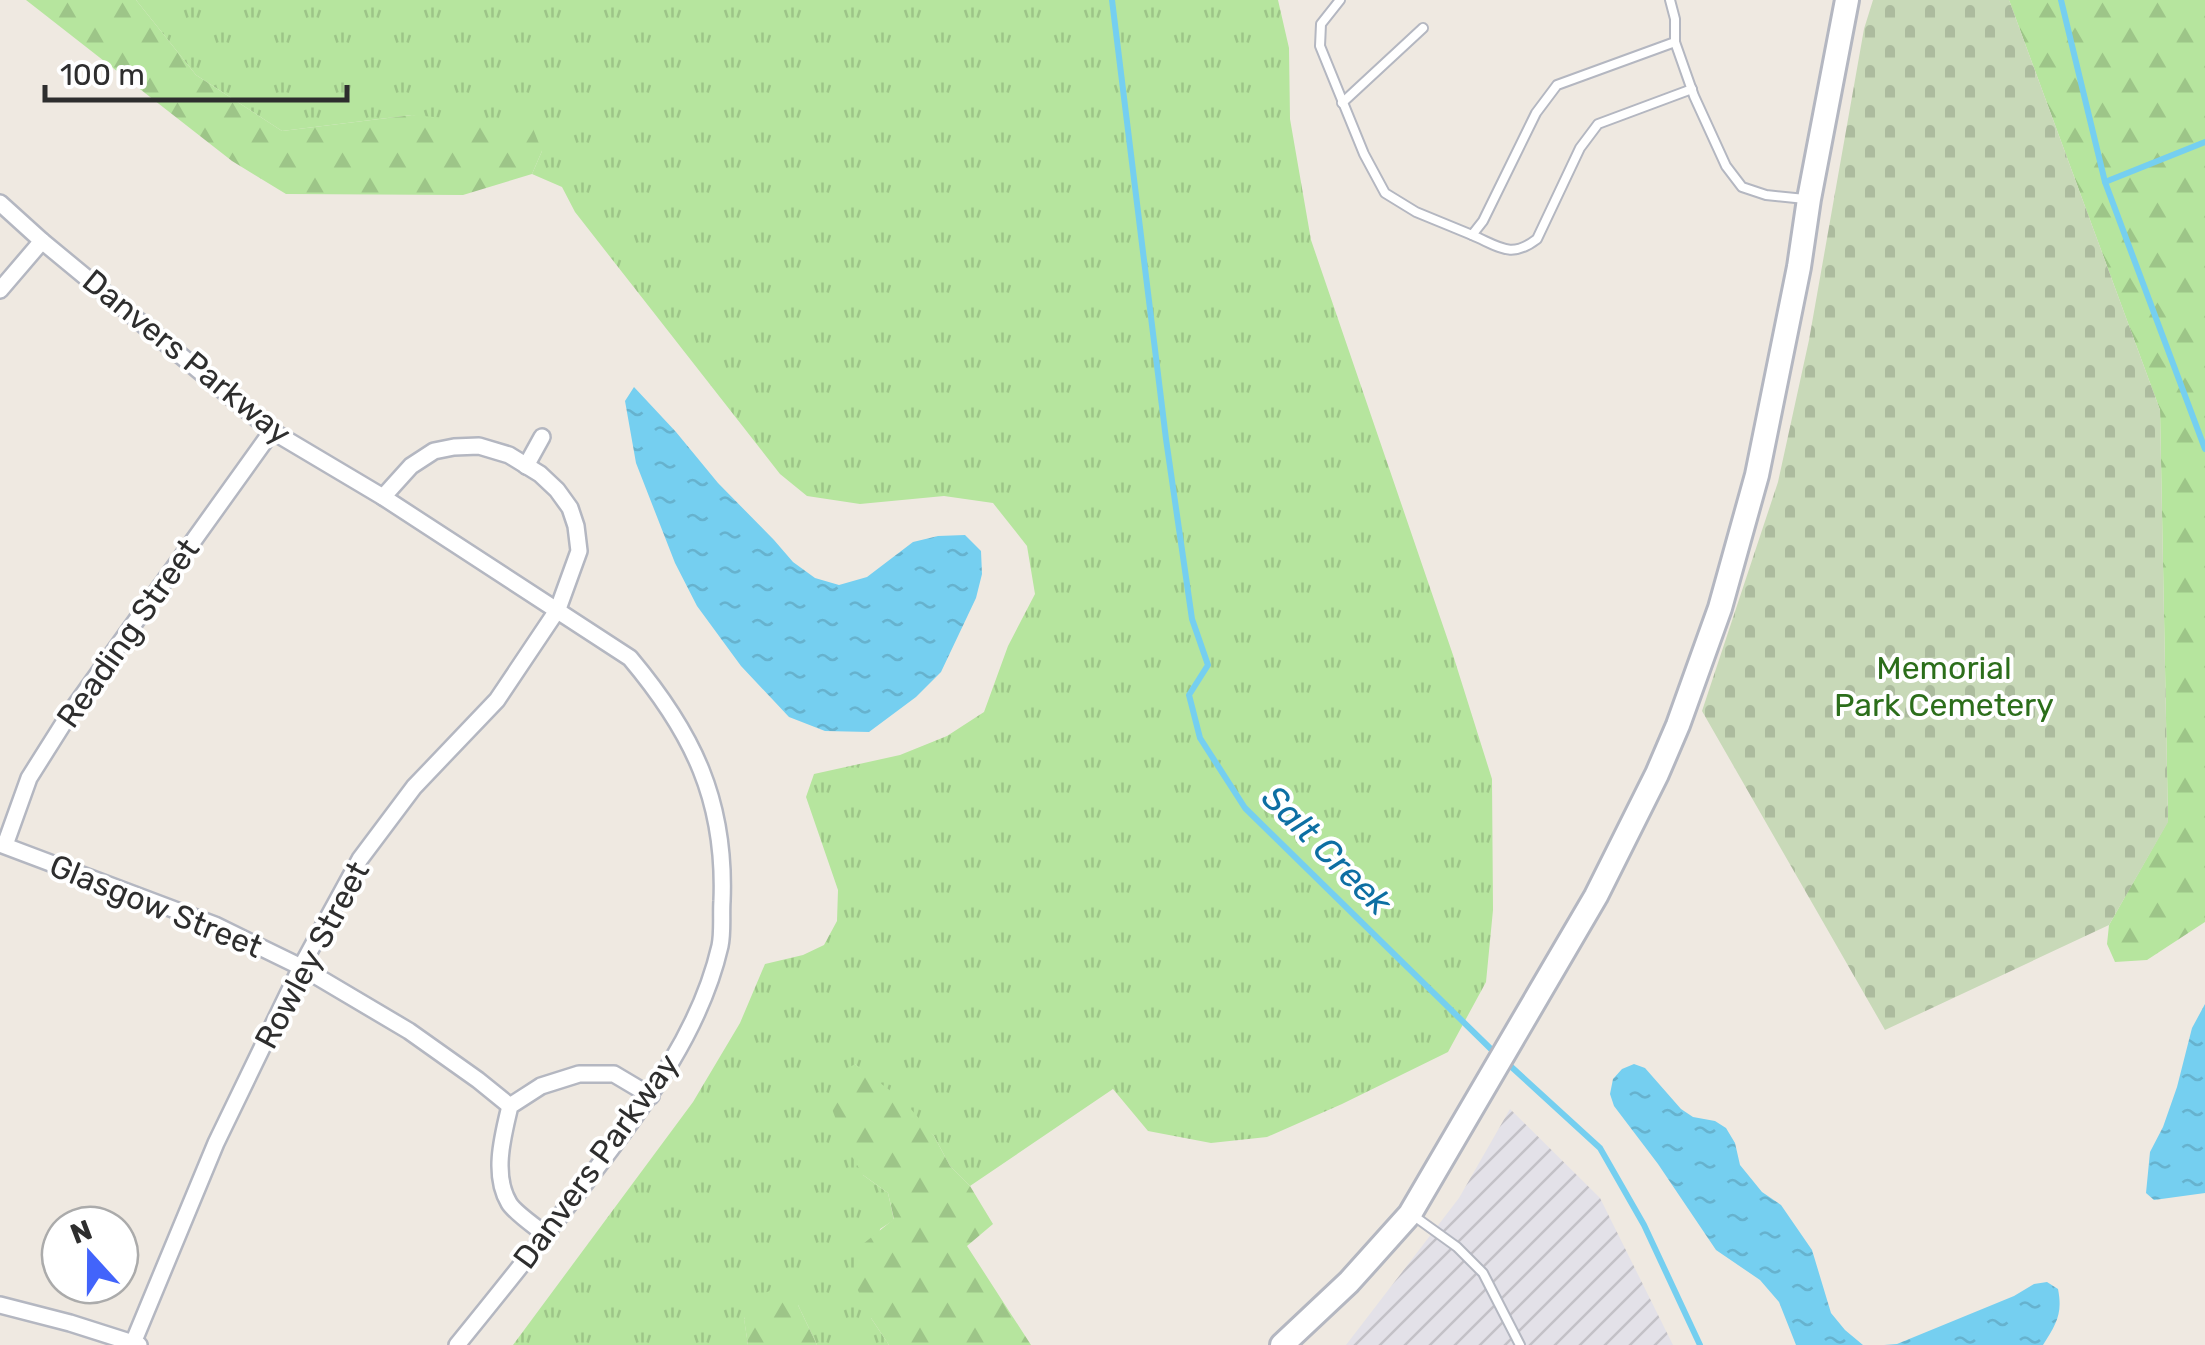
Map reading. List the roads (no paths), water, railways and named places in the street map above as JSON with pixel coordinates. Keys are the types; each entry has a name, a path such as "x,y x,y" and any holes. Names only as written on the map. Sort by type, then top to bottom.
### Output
{"main road":[{"path":"1282,1345 1349,1282 1410,1214 1596,896 1678,725 1720,608 1757,475 1847,0"}],"street":[{"name":"Danvers Parkway","path":"0,203 272,431 384,497 630,658 682,728 712,796 724,866 720,944 698,1014 651,1096 457,1345"},
{"path":"0,290 42,240"},
{"name":"Reading Street","path":"2,844 29,778 70,713 272,431"},
{"path":"526,466 542,437"},
{"path":"384,497 411,466 434,452 454,448 479,446 509,455 540,474 558,490 576,526 579,551 558,609"},
{"name":"Rowley Street","path":"136,1344 216,1143 301,967 360,858 414,787 497,700 558,609"},
{"name":"Glasgow Street","path":"2,844 215,925 301,967 409,1031 510,1106"},
{"path":"546,1235 509,1204 501,1176 500,1146 510,1106 541,1086 579,1074 614,1074 651,1096"},
{"path":"0,1305 136,1344"}],"lane":[{"path":"1340,0 1321,24 1320,46 1364,154 1385,194 1416,212 1500,248 1517,251 1537,239 1580,148 1598,124 1692,89"},
{"path":"1670,0 1675,42 1726,166 1742,186 1766,195 1809,199"},
{"path":"1342,103 1423,28"},
{"path":"1472,235 1536,113 1557,85 1675,42"},
{"path":"1410,1214 1458,1247 1483,1273 1520,1345"}],"water":[{"path":"634,387 718,483 793,562 815,578 839,585 867,577 913,542 938,536 965,535 981,551 982,574 976,598 941,672 916,697 869,732 825,731 789,717 741,666 697,606 675,563 636,463 625,401"},
{"path":"2205,1004 2205,1193 2154,1200 2146,1193 2150,1152 2177,1087 2192,1028"},
{"path":"1634,1064 1645,1068 1681,1109 1726,1128 1735,1143 1740,1165 1762,1192 1781,1205 1812,1250 1831,1313 1863,1345 1796,1345 1779,1302 1760,1280 1716,1250 1614,1106 1610,1094 1613,1079"},
{"path":"2047,1282 2058,1289 2060,1305 2055,1325 2043,1345 1884,1345 1897,1344 2034,1284"}],"waterway":[{"name":"Salt Creek","path":"1112,0 1166,439 1192,619 1208,665 1189,695 1200,738 1245,808 1496,1054"},
{"path":"2061,0 2105,182 2205,449"},
{"path":"2105,182 2205,142"},
{"name":"Salt Creek","path":"1506,1062 1600,1148 1644,1225 1700,1345"}],"park label":[{"name":"Memorial Park Cemetery","path":"1944,686"}]}
